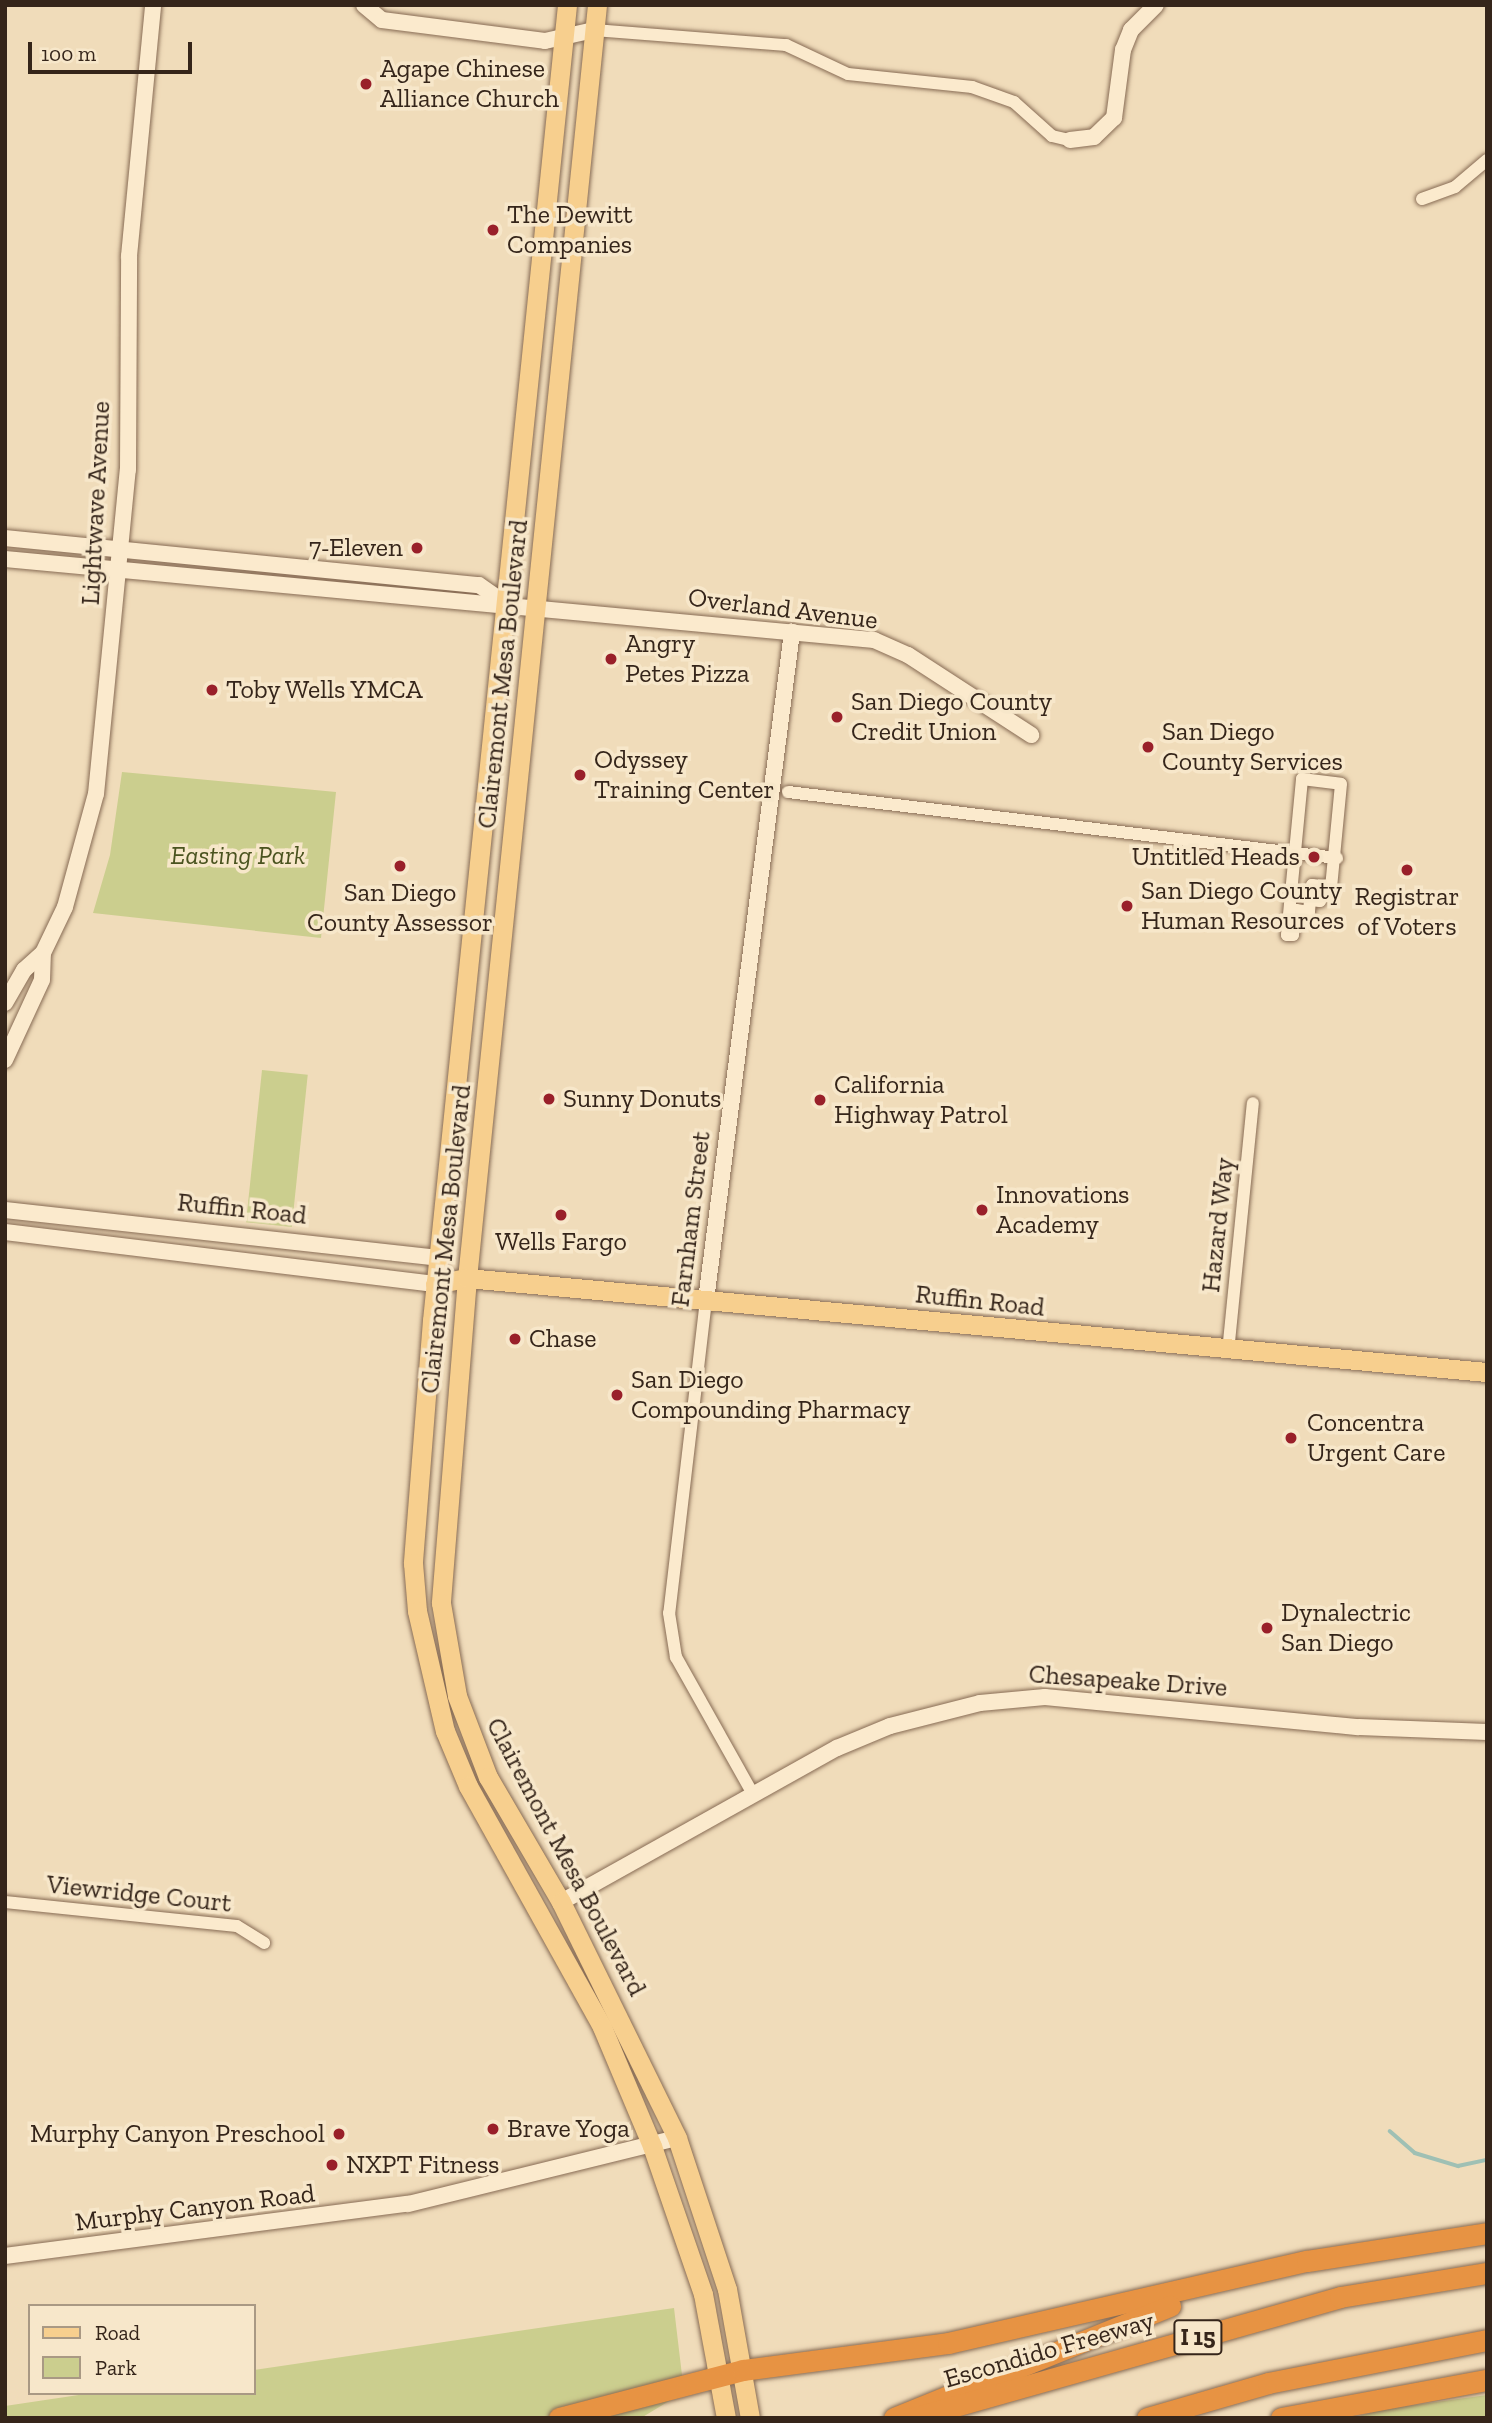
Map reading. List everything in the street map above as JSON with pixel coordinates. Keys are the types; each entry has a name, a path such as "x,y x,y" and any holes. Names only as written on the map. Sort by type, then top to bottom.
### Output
{"highway":[{"path":"559,2418 743,2370 948,2343 1354,2253 1487,2233"},
{"path":"894,2418 1131,2318 1354,2253"},
{"name":"Escondido Freeway","path":"913,2418 1340,2297 1487,2273"},
{"name":"I 15","path":"1147,2418 1268,2383 1487,2340"},
{"path":"1281,2418 1487,2379"}],"main road":[{"name":"Clairemont Mesa Boulevard","path":"567,5 435,1284 413,1563 434,1699 468,1786 602,2027 652,2146 703,2294 726,2418"},
{"name":"Clairemont Mesa Boulevard","path":"597,5 467,1278 442,1564 445,1636 457,1696 488,1777 561,1902 677,2138 727,2289 750,2418"},
{"name":"Ruffin Road","path":"438,1258 467,1278"},
{"name":"Ruffin Road","path":"435,1284 467,1278 1228,1352 1487,1372"}],"street":[{"name":"Lightwave Avenue","path":"5,1003 43,953 87,842 128,470 129,256 153,5"},
{"path":"364,5 382,20 563,38 594,30 786,45 848,74 981,89 1014,102 1052,136 1070,140 1094,137 1114,118 1123,50 1131,30 1156,5"},
{"path":"1422,199 1455,187 1487,160"},
{"name":"Overland Avenue","path":"5,538 479,585 505,603"},
{"name":"Overland Avenue","path":"5,559 477,607 505,603 792,632 890,646 1031,736"},
{"name":"Farnham Street","path":"753,1794 677,1657 669,1613 706,1300 792,632"},
{"path":"1302,779 1341,784 1333,858 1331,887 1312,885 1321,891 1320,901 1310,900 1308,912 1296,910 1293,935 1287,934 1297,854 1302,779"},
{"path":"788,792 1333,858"},
{"name":"Lightwave Avenue","path":"5,1060 42,980 43,953"},
{"name":"Hazard Way","path":"1228,1352 1253,1103"},
{"name":"Ruffin Road","path":"5,1210 438,1258"},
{"name":"Ruffin Road","path":"5,1232 435,1284"},
{"name":"Chesapeake Drive","path":"561,1902 753,1794 890,1726 1012,1698 1487,1732"},
{"name":"Viewridge Court","path":"5,1902 237,1926 264,1943"},
{"name":"Murphy Canyon Road","path":"5,2256 408,2204 677,2138"}],"green space":[{"name":"Easting Park","path":"122,772 336,792 321,938 93,913 110,855"},
{"path":"262,1070 308,1075 292,1227 246,1222"},
{"path":"674,2308 684,2392 641,2418 5,2418 5,2406 79,2395 256,2395 256,2370"},
{"path":"1487,2395 1487,2418 1352,2418 1385,2409"}],"waterway":[{"path":"1390,2131 1415,2153 1458,2166 1487,2160"}],"place":[{"name":"Agape Chinese Alliance Church","path":"366,84"},
{"name":"The Dewitt Companies","path":"493,230"},
{"name":"7-Eleven","path":"417,548"},
{"name":"Angry Petes Pizza","path":"611,659"},
{"name":"Toby Wells YMCA","path":"212,690"},
{"name":"San Diego County Credit Union","path":"837,717"},
{"name":"San Diego County Services","path":"1148,747"},
{"name":"Odyssey Training Center","path":"580,775"},
{"name":"Untitled Heads","path":"1314,857"},
{"name":"San Diego County Assessor","path":"400,866"},
{"name":"Registrar of Voters","path":"1407,870"},
{"name":"San Diego County Human Resources","path":"1127,906"},
{"name":"Sunny Donuts","path":"549,1099"},
{"name":"California Highway Patrol","path":"820,1100"},
{"name":"Innovations Academy","path":"982,1210"},
{"name":"Wells Fargo","path":"561,1215"},
{"name":"Chase","path":"515,1339"},
{"name":"San Diego Compounding Pharmacy","path":"617,1395"},
{"name":"Concentra Urgent Care","path":"1291,1438"},
{"name":"Dynalectric San Diego","path":"1267,1628"},
{"name":"Brave Yoga","path":"493,2129"},
{"name":"Murphy Canyon Preschool","path":"339,2134"},
{"name":"NXPT Fitness","path":"332,2165"}]}
